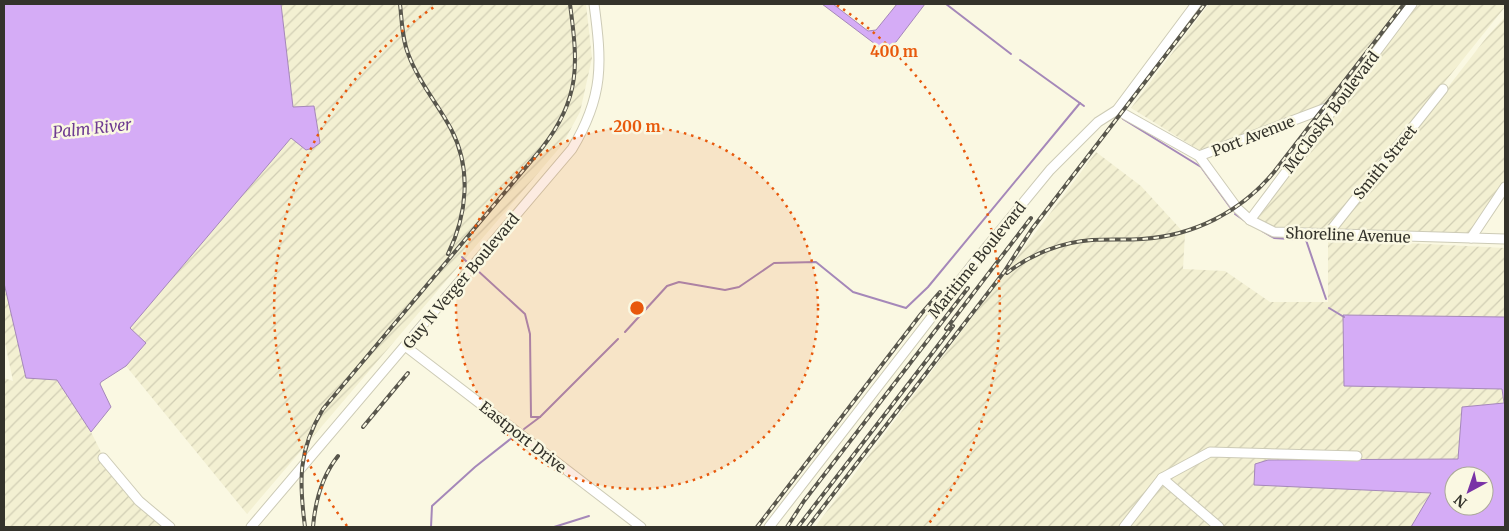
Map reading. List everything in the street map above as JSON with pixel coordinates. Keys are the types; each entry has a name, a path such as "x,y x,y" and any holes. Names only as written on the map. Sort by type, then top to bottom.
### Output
{"street":[{"name":"Guy N Verger Boulevard","path":"250,527 563,161 579,138 593,108 598,80 599,38 594,4"},
{"name":"Maritime Boulevard","path":"769,527 972,265 1050,170 1098,122 1117,110 1196,4"},
{"name":"McClosky Boulevard","path":"1250,220 1412,4"},
{"name":"Smith Street","path":"1327,235 1443,89"},
{"name":"Port Avenue","path":"1199,156 1335,105"},
{"name":"Shoreline Avenue","path":"1117,110 1199,156 1237,208 1250,220 1274,232 1505,239"},
{"path":"1472,238 1505,187"},
{"name":"Eastport Drive","path":"405,346 641,527"},
{"path":"1124,527 1162,478 1210,452 1357,456"},
{"path":"104,458 139,501 170,527"},
{"path":"1162,478 1219,527"}],"shaded area":[{"path":"281,4 586,4 592,58 580,112 562,145 247,514 126,366 146,343 130,328 291,138 306,150 319,137 314,106 293,107"},
{"path":"1209,4 1405,4 1333,101 1199,150 1131,108"},
{"path":"1417,4 1505,4 1505,7 1326,230 1280,229 1270,227 1259,221 1255,217"},
{"path":"1505,17 1505,181 1471,233 1466,235 1344,232 1339,228 1486,38"},
{"path":"1096,152 1141,186 1185,234 1183,269 1225,271 1270,302 1328,302 1328,239 1505,248 1505,317 1343,315 1344,386 1502,389 1504,403 1462,407 1458,459 1453,466 1444,466 1444,477 1411,527 815,527"},
{"path":"4,283 26,377 57,380 91,432 103,456 123,482 172,527 4,527 4,378 13,381 4,338"}],"water":[{"name":"Palm River","path":"4,4 281,4 293,107 314,106 320,143 306,150 291,138 130,328 146,343 126,366 101,382 100,384 111,407 91,432 57,380 26,378 4,283"},
{"path":"822,4 833,4 868,31 876,30 897,4 925,4 896,42 879,47"},
{"path":"1343,315 1505,317 1505,527 1411,527 1431,493 1254,485 1255,464 1268,460 1458,459 1462,407 1504,403 1502,389 1344,386"}],"waterway":[{"path":"946,4 1011,54"},
{"path":"1020,60 1084,106"},
{"path":"625,332 667,286 679,282 725,290 739,287 774,263 816,262 853,292 906,308 928,287 1080,103"},
{"path":"1123,119 1201,167 1230,207"},
{"path":"1235,214 1245,221"},
{"path":"1262,231 1274,238 1306,240 1326,299"},
{"path":"462,257 469,264"},
{"path":"477,270 525,314 530,334 531,417 540,417 618,339"},
{"path":"1329,308 1344,317"},
{"path":"524,429 540,417"},
{"path":"431,527 432,506 475,467 513,437"},
{"path":"554,527 589,516"}],"railway":[{"path":"400,4 404,37 409,56 418,75 451,129 458,144 462,160 465,192 463,208 448,254"},
{"path":"305,527 301,480 302,466 309,438 323,409 542,148 564,113 574,80 575,63 570,4"},
{"path":"808,527 1004,272 1032,229 1205,4"},
{"path":"1007,273 1026,260 1058,246 1092,240 1161,237 1197,227 1231,210 1247,199 1274,172 1404,4"},
{"path":"946,329 1031,218"},
{"path":"787,527 804,501 968,288"},
{"path":"757,527 940,292"},
{"path":"798,527 953,326"},
{"path":"363,427 408,373"},
{"path":"313,527 320,490 332,464 338,456"}]}
